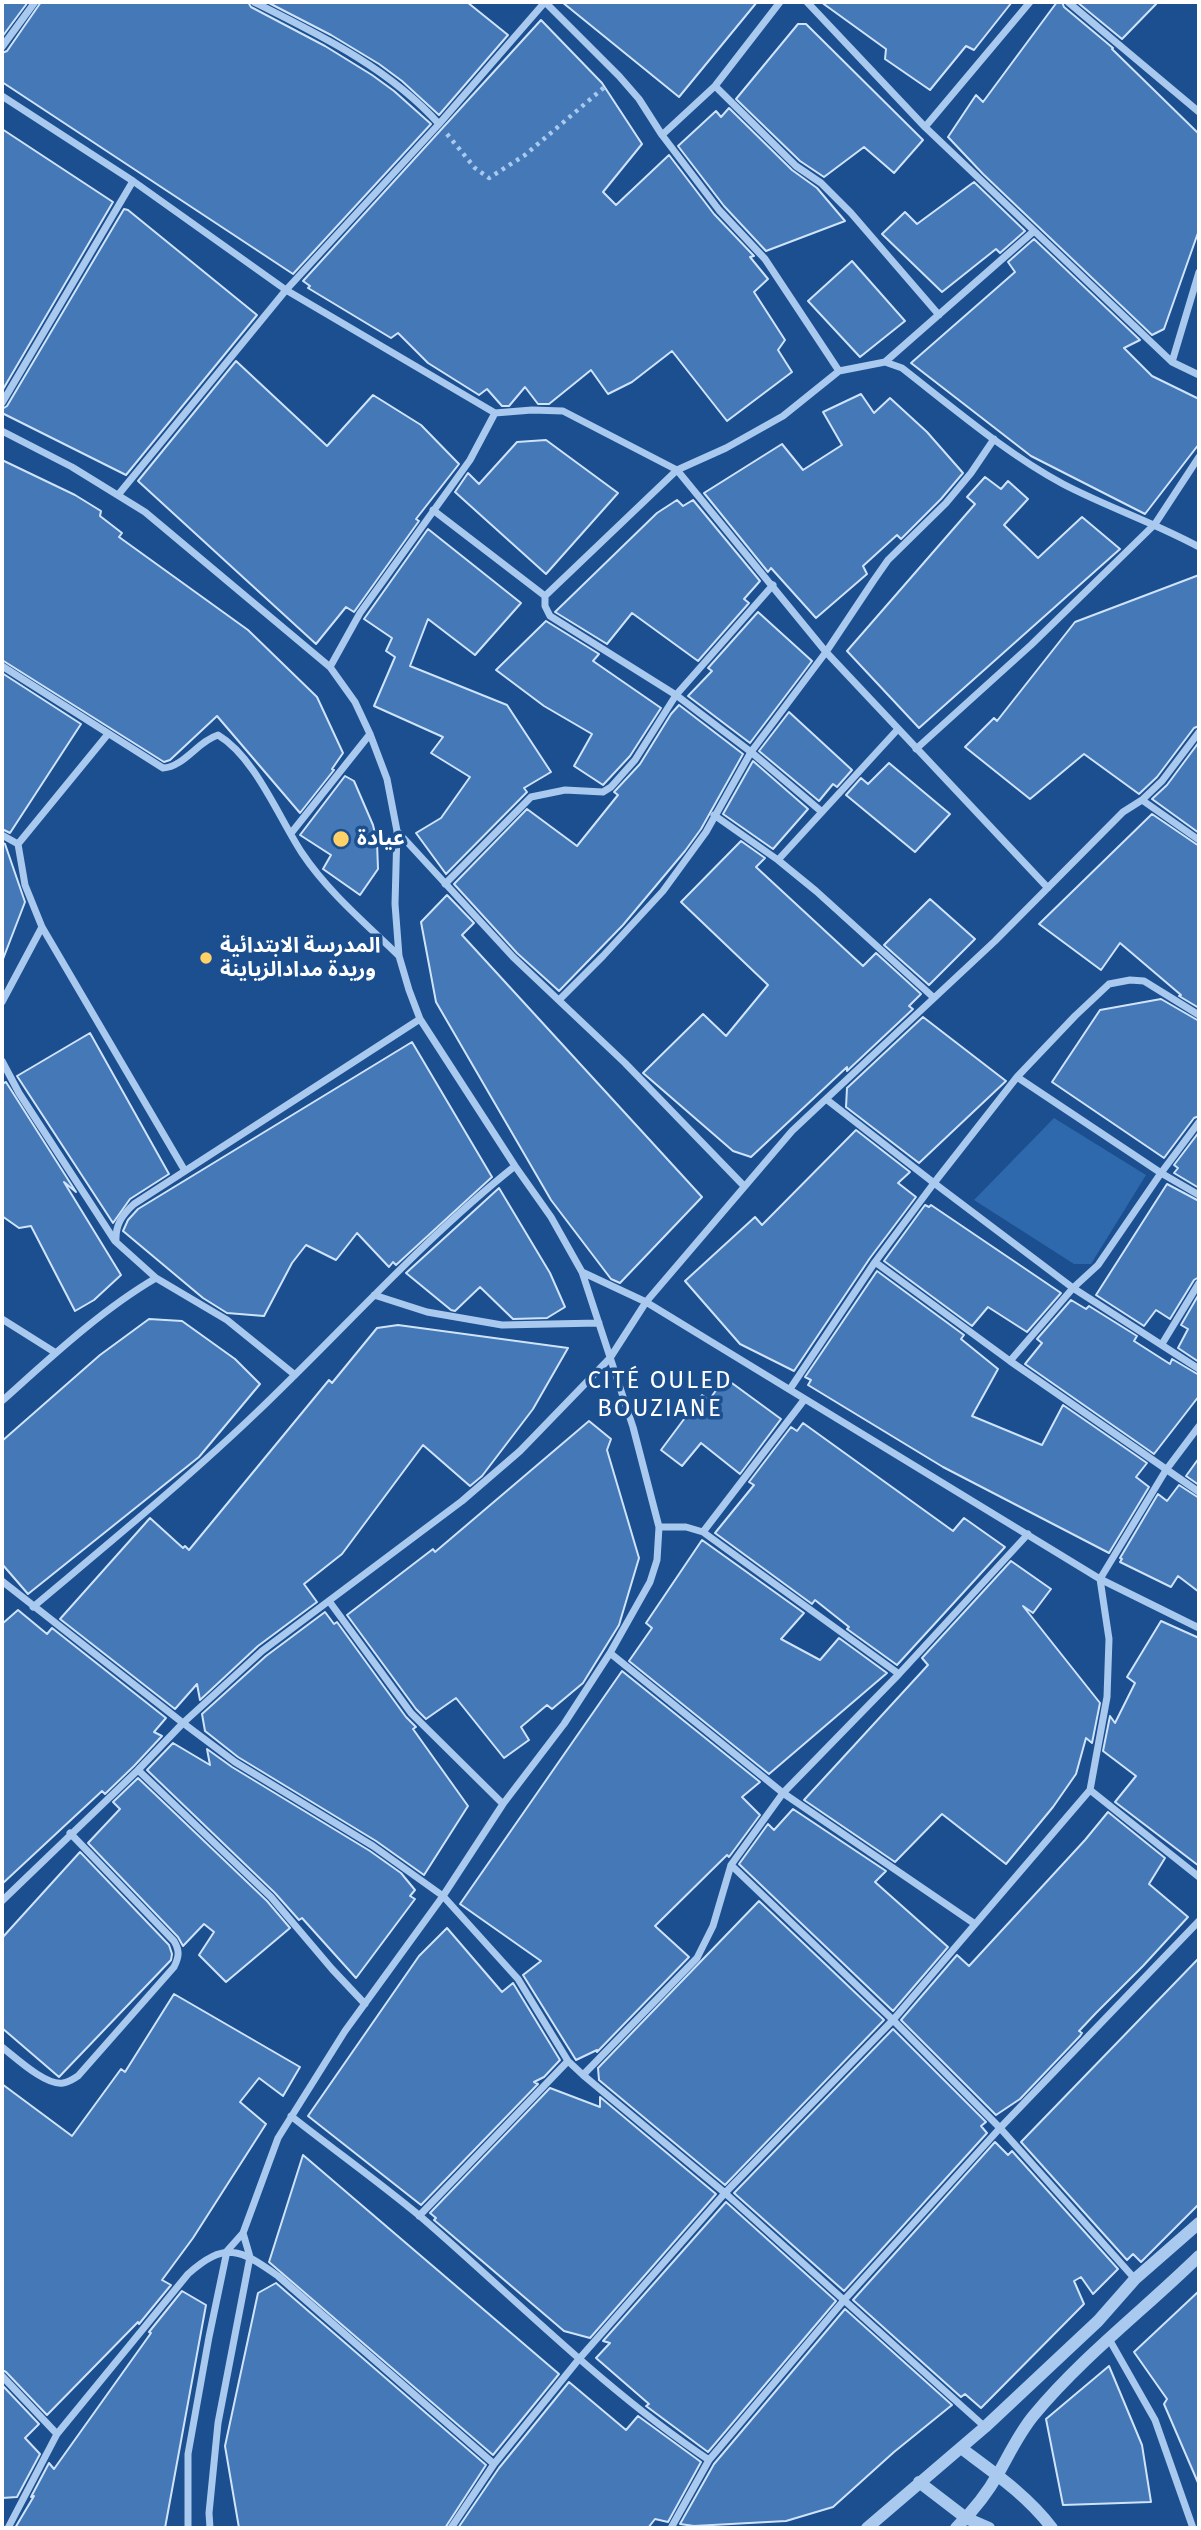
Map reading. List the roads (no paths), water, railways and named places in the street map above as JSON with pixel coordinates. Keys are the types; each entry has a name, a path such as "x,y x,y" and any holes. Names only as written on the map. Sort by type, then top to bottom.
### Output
{"street":[{"path":"2,47 35,2"},
{"path":"254,2 336,45 391,79 422,105 439,124"},
{"path":"118,495 286,290 439,124 545,2 639,99 662,135 719,210 765,259 839,371"},
{"path":"662,135 715,86 780,2"},
{"path":"807,2 925,127 1034,231 1172,362 1199,375"},
{"path":"925,127 1030,2"},
{"path":"1068,2 1199,112"},
{"path":"715,86 796,166 821,183 851,213 939,314"},
{"path":"2,96 132,181 286,290 495,414 532,410 563,411 677,470 826,652 1048,888"},
{"path":"2,403 132,181"},
{"path":"885,362 1034,231"},
{"path":"1172,362 1199,272"},
{"path":"822,812 751,752 676,695 550,616 545,606 545,596 677,470 726,448 783,416 839,371 885,362 902,368 993,439 1062,484 1199,547"},
{"path":"330,667 360,613 470,460 495,414"},
{"path":"2,431 72,467 145,512 330,667 355,702 387,779 397,831 395,904 399,956 420,1019 551,1217 582,1272 633,1427 659,1527 657,1560 650,1582 610,1653 564,1724 503,1804 443,1896 365,2004 291,2116 278,2138 243,2233 227,2251 205,2259 188,2274 57,2434 8,2528"},
{"path":"559,1000 663,891 706,832 751,752 826,652 888,560 946,503 971,473 993,439"},
{"path":"916,749 1031,645 1154,524 1199,457"},
{"path":"433,510 545,596"},
{"path":"445,884 531,797 565,790 603,792 611,787 635,760 676,695 772,585"},
{"path":"2,666 163,768 169,768 218,735 242,755 302,852 327,885 399,956"},
{"path":"778,860 898,729"},
{"path":"2,1901 183,1723 262,1651 481,1485 520,1451 610,1358 646,1301 792,1132 995,941 1123,812 1142,800 1162,781 1199,732"},
{"path":"108,733 18,844 25,885 42,927 185,1171"},
{"path":"292,832 370,734"},
{"path":"1142,800 1199,840"},
{"path":"714,816 778,860 816,891 933,997"},
{"path":"397,831 513,957 625,1063 744,1186"},
{"path":"2,835 18,844"},
{"path":"2,1002 42,927"},
{"path":"790,1390 875,1262 933,1183 1017,1077 1068,1022 1109,984 1130,979 1144,981 1199,1015"},
{"path":"116,1242 115,1231 125,1212 134,1204 420,1019"},
{"path":"2,1061 19,1093 116,1242 156,1278 228,1320 295,1375"},
{"path":"1017,1077 1161,1173 1199,1195"},
{"path":"826,1098 933,1183 1073,1288 1199,1369"},
{"path":"1010,1361 1073,1288 1098,1265 1199,1122"},
{"path":"33,1607 222,1444 480,1194 515,1166"},
{"path":"875,1262 1010,1361 1199,1492"},
{"path":"582,1272 646,1301 1100,1580 1199,1628"},
{"path":"2,1401 126,1296 156,1278"},
{"path":"1162,1344 1199,1283"},
{"path":"374,1295 427,1312 502,1325 599,1323"},
{"path":"2,1319 56,1353"},
{"path":"703,1532 804,1400"},
{"path":"450,2528 494,2464 579,2359 725,2193 893,2020 1090,1790 1107,1697 1109,1639 1100,1580 1166,1470 1199,1426"},
{"path":"659,1527 686,1527 703,1532 899,1674"},
{"path":"583,2075 697,1958 713,1926 731,1865 783,1793 899,1674 1028,1534"},
{"path":"3,1584 235,1762 373,1846 443,1896 518,1979 568,2061 725,2193 985,2427"},
{"path":"330,1601 411,1713 503,1804"},
{"path":"610,1653 783,1793 975,1924"},
{"path":"138,1770 271,1896 365,2004"},
{"path":"1090,1790 1199,1877"},
{"path":"2,2047 48,2081 60,2084 68,2082 78,2076 137,2012 178,1959 179,1950 174,1941 70,1833"},
{"path":"731,1865 893,2020 1000,2128 1135,2279"},
{"path":"671,2528 709,2460 845,2299 1000,2128 1199,1921"},
{"path":"419,2216 568,2061"},
{"path":"291,2116 419,2216 579,2359 666,2431 709,2460"},
{"path":"867,2528 985,2427 1098,2321 1135,2279 1199,2223"},
{"path":"210,2528 209,2513 218,2423 250,2257 243,2233"},
{"path":"227,2251 250,2257 278,2276 494,2464"},
{"path":"188,2528 188,2454 227,2251"},
{"path":"956,2528 998,2475 1021,2431 1036,2413 1109,2339 1199,2256"},
{"path":"1109,2339 1155,2420 1193,2528"},
{"path":"2,2376 57,2434"},
{"path":"961,2448 1038,2509 1052,2528"},
{"path":"919,2482 966,2518 989,2528"}],"place":[{"name":"عيادة","path":"341,839"},
{"name":"المدرسة الابتدائية وريدة مدادالزياينة","path":"206,958"}],"district":[{"name":"CITÉ OULED BOUZIANE","path":"660,1395"}]}
